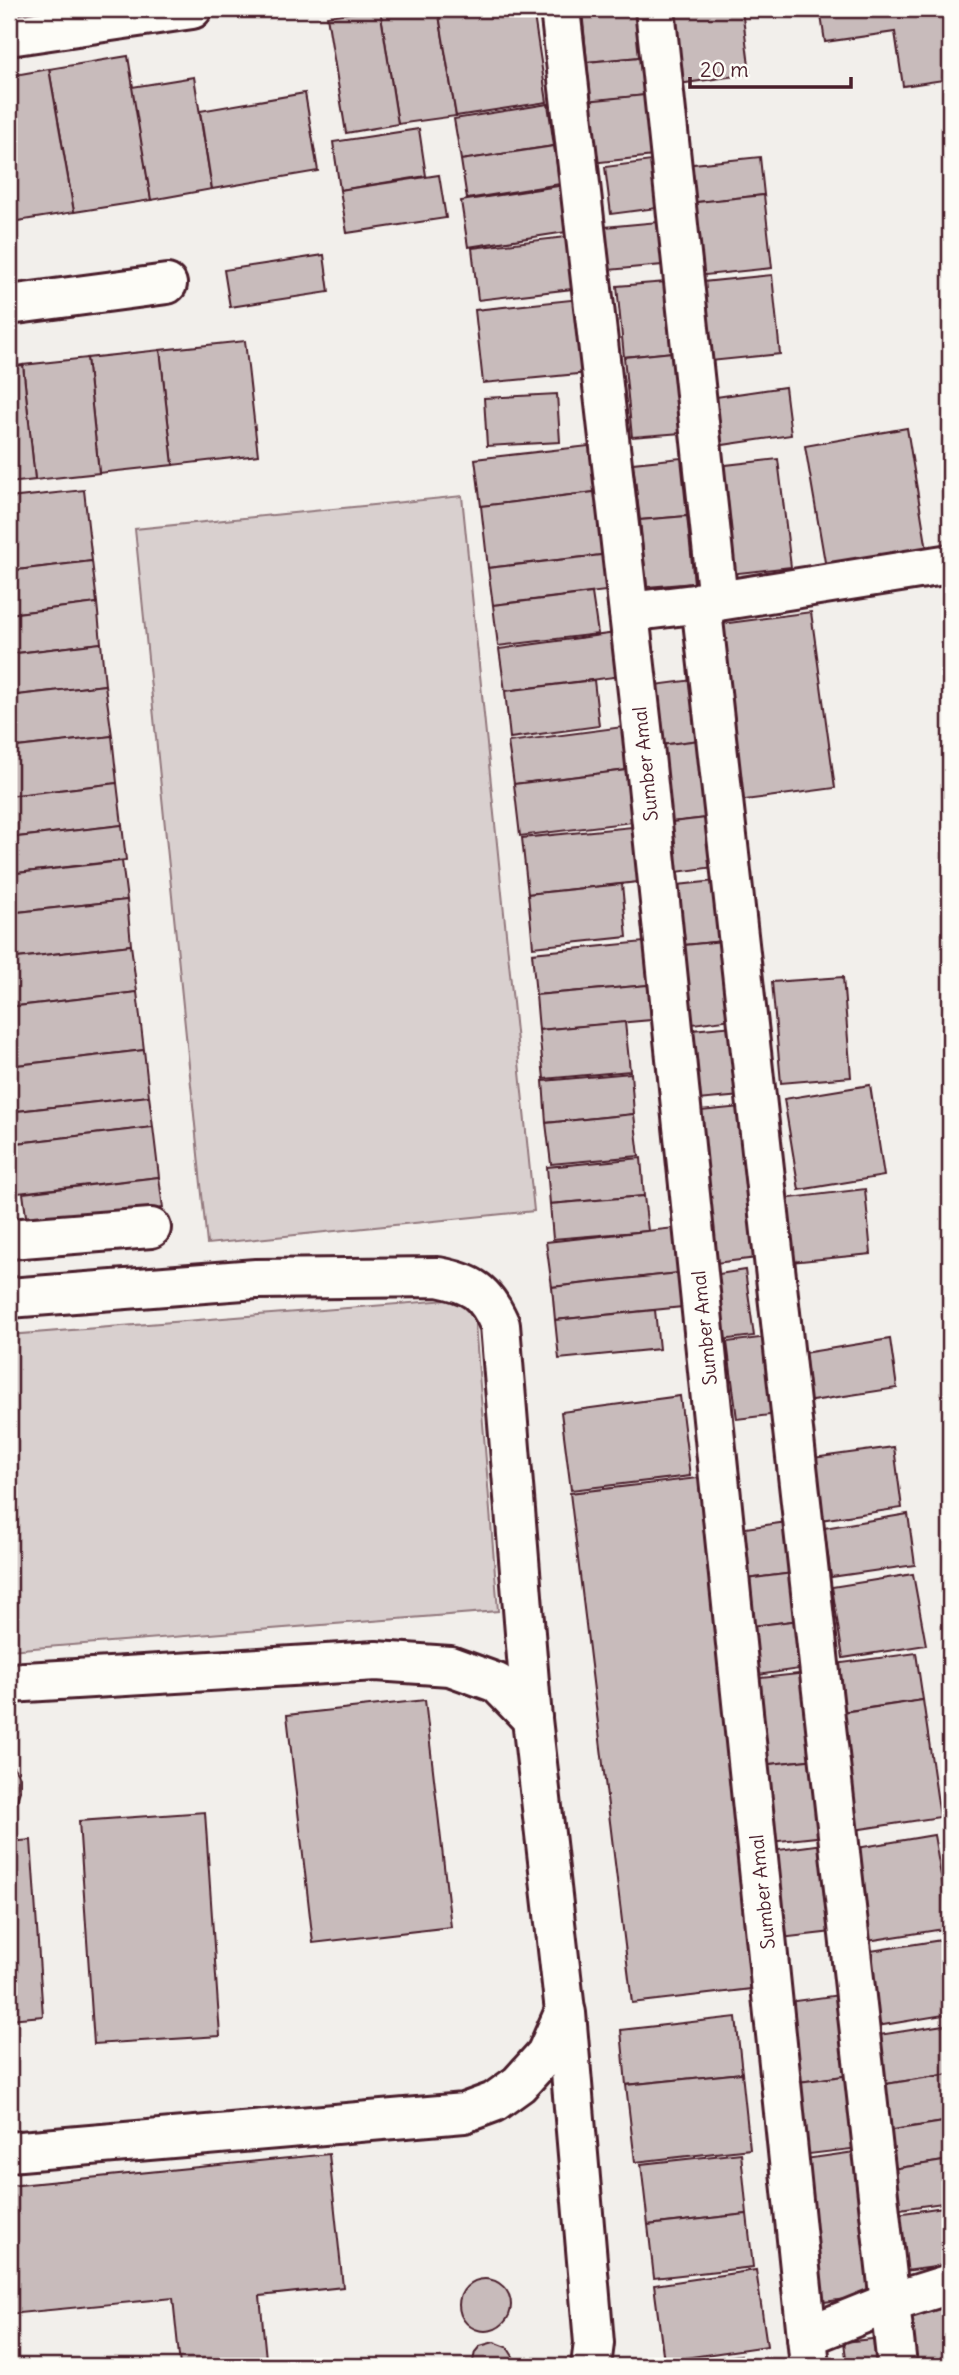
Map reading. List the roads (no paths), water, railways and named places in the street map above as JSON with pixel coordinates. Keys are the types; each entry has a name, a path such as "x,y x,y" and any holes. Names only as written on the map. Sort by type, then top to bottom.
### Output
{"street":[{"path":"9,36 192,9"},
{"name":"Sumber Amal","path":"560,9 629,612 809,2351"},
{"path":"655,9 709,602 897,2366"},
{"path":"9,305 167,284"},
{"path":"629,612 950,565"},
{"path":"9,1239 150,1228"},
{"path":"9,1298 256,1279 438,1277 458,1281 476,1289 491,1304 500,1325 532,1718 565,2011 594,2343 591,2366"},
{"path":"9,1684 376,1661 450,1667 497,1683 532,1718"},
{"path":"9,2152 464,2113 494,2102 519,2084 546,2054 565,2011"},
{"path":"809,2351 889,2303 950,2284"}]}
